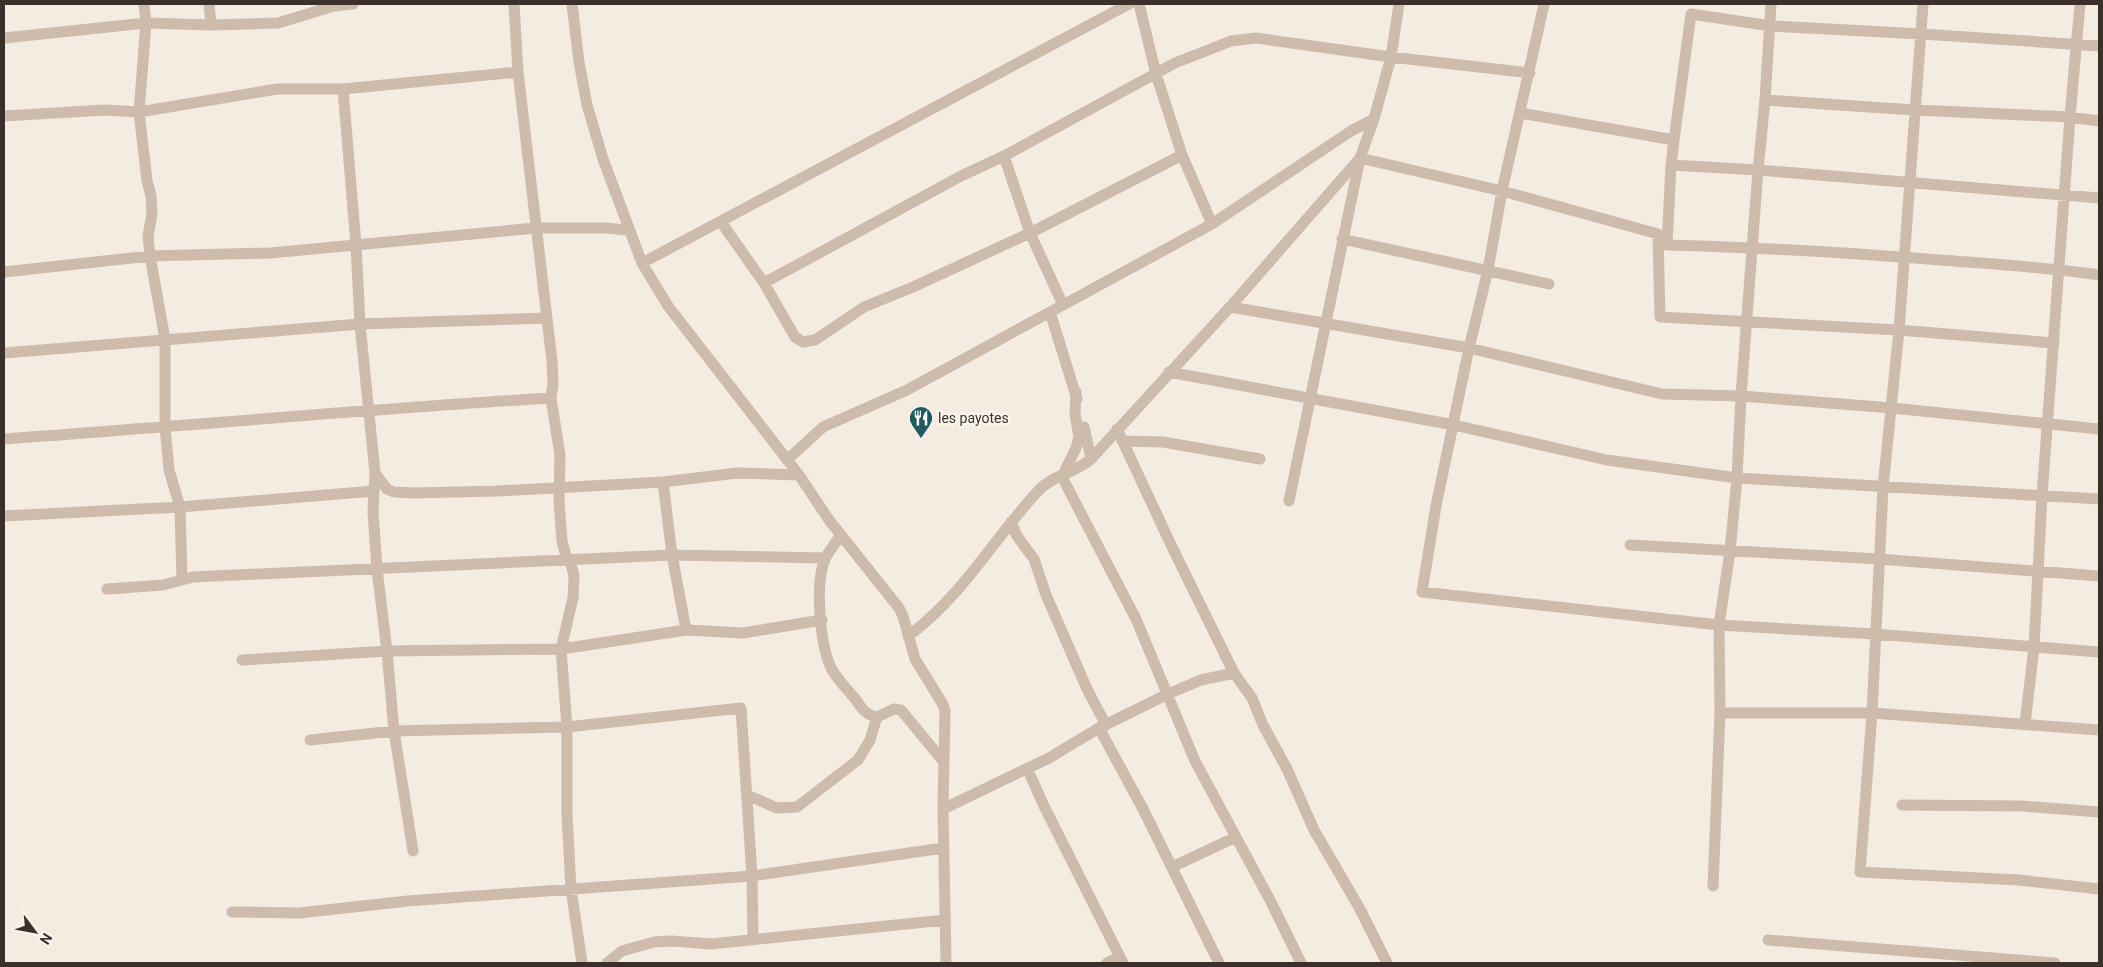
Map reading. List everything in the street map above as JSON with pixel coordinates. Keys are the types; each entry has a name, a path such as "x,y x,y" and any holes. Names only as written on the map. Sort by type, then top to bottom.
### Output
{"street":[{"path":"144,4 146,23 139,112 147,181 151,196 152,214 148,236 150,256 165,338 165,427 169,470 180,507 182,580"},
{"path":"209,4 212,25"},
{"path":"4,38 146,23 212,25 278,23 334,6 353,4"},
{"path":"514,4 518,72 553,368 554,384 551,398 560,455 562,541 574,576 573,598 561,649 567,727 567,815 571,889 582,963"},
{"path":"572,4 578,62 587,105 603,159 642,263 668,306 799,475 841,535 899,608 904,616 915,659 945,710 943,848 946,963"},
{"path":"642,263 1129,4"},
{"path":"1139,4 1156,74 1182,155 1212,224"},
{"path":"1288,501 1360,158 1374,119 1391,57 1400,4"},
{"path":"1544,4 1502,191 1488,270 1469,348 1436,506 1422,592 1719,625 1875,634 2099,652"},
{"path":"1713,886 1720,713 1719,625 1730,551 1737,478 1752,247 1766,100 1771,4"},
{"path":"1923,4 1899,330 1883,486 1872,713 1860,872 2019,880 2099,889"},
{"path":"2025,724 2034,647 2042,496 2058,269 2080,4"},
{"path":"1667,245 1671,165 1691,14 1771,26 2099,46"},
{"path":"764,283 1175,63 1231,42 1256,38 1391,57 1530,73"},
{"path":"4,116 106,110 139,112 277,89 343,89 518,72"},
{"path":"343,89 356,245 360,324 375,473 377,568 394,731 413,851"},
{"path":"1766,100 1915,110 2070,117 2099,121"},
{"path":"1520,113 1674,140"},
{"path":"787,460 823,427 906,390 1212,224 1351,131 1374,119"},
{"path":"721,222 764,283 795,337 803,342 815,340 864,307 913,287 1030,233 1182,155"},
{"path":"1004,156 1030,233 1063,305"},
{"path":"1360,158 1502,191 1658,234 1667,245 1752,247 1904,257 2058,269 2099,275"},
{"path":"908,636 931,618 957,591 1011,522 1046,483 1062,477 1091,459 1230,307 1360,158"},
{"path":"1671,165 1758,170 1909,184 2099,198"},
{"path":"4,272 150,256 270,253 536,228 629,230"},
{"path":"1658,234 1660,317 1899,330 2054,344"},
{"path":"1342,239 1550,284"},
{"path":"1230,307 1469,348 1662,394 1741,396 1892,408 2099,429"},
{"path":"1050,312 1076,392 1091,459"},
{"path":"4,353 165,338 360,324 547,318"},
{"path":"1169,372 1454,425 1606,460 1737,478 2099,499"},
{"path":"1062,477 1076,448 1079,437 1075,414 1076,392"},
{"path":"4,439 369,409 551,398"},
{"path":"1117,429 1234,673 1252,698 1314,830 1360,909 1387,963"},
{"path":"1122,440 1163,442 1260,459"},
{"path":"375,473 387,489 401,493 497,491 663,482 738,473 799,475"},
{"path":"1062,477 1136,619 1196,761 1301,963"},
{"path":"663,482 672,555 686,630"},
{"path":"4,516 180,507 374,491"},
{"path":"1011,522 1017,536 1034,559 1046,595 1102,726 1218,963"},
{"path":"841,535 825,558 820,582 826,653 838,679 864,712 877,716 894,709 901,710 943,762"},
{"path":"1630,545 1879,559 2099,576"},
{"path":"107,589 163,585 193,577 672,555 825,558"},
{"path":"242,660 387,651 561,649 686,630 743,633 822,620"},
{"path":"943,808 1027,768 1102,726 1168,694 1201,680 1234,673"},
{"path":"310,740 394,731 567,727 741,708 752,876 753,940"},
{"path":"1720,713 1872,713 2099,730"},
{"path":"747,795 777,808 783,809 797,806 858,760 870,740 877,716"},
{"path":"1027,768 1042,804 1122,960 1107,963"},
{"path":"1902,805 2021,806 2099,812"},
{"path":"1172,867 1236,836"},
{"path":"232,912 299,914 408,901 752,876 943,848"},
{"path":"607,963 622,951 654,942 671,941 711,944 945,920"},
{"path":"1768,940 2055,963"}],"place":[{"name":"les payotes","path":"921,439"}]}
